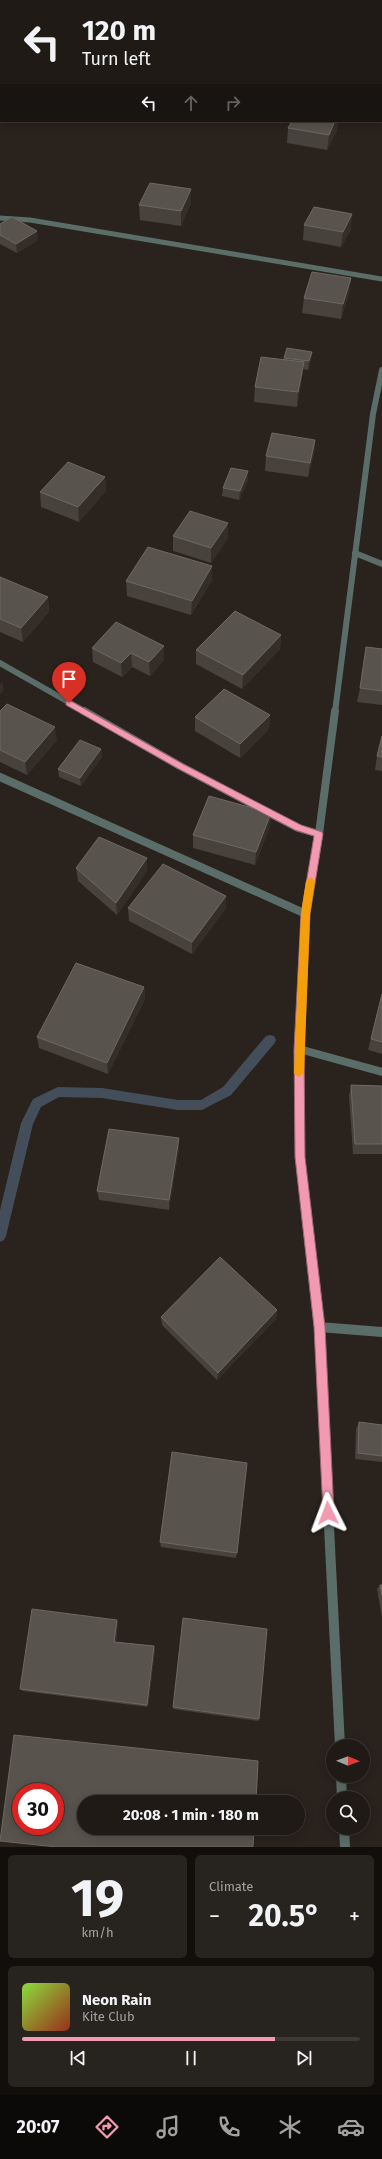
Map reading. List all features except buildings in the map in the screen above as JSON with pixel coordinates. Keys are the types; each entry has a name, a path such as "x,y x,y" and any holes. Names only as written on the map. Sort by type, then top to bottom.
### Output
{"street":[{"path":"0,218 43,222 382,279"},
{"path":"340,1739 319,1327 300,1157 299,1050 306,914 318,834 373,414 382,370"},
{"path":"355,553 382,564"},
{"path":"0,664 180,766 298,828 318,834"},
{"path":"0,777 306,914"},
{"path":"299,1050 382,1072"},
{"path":"319,1327 382,1332"},
{"path":"344,1835 345,1847"}],"waterway":[{"path":"0,1236 27,1123 37,1103 58,1092 102,1093 178,1105 202,1105 227,1091 270,1040"}],"slow traffic":[{"path":"299,1073 306,914 311,881"}],"route":[{"path":"69,703 180,766 298,828 318,834 306,914 299,1050 300,1157 319,1327 328,1513"}]}
